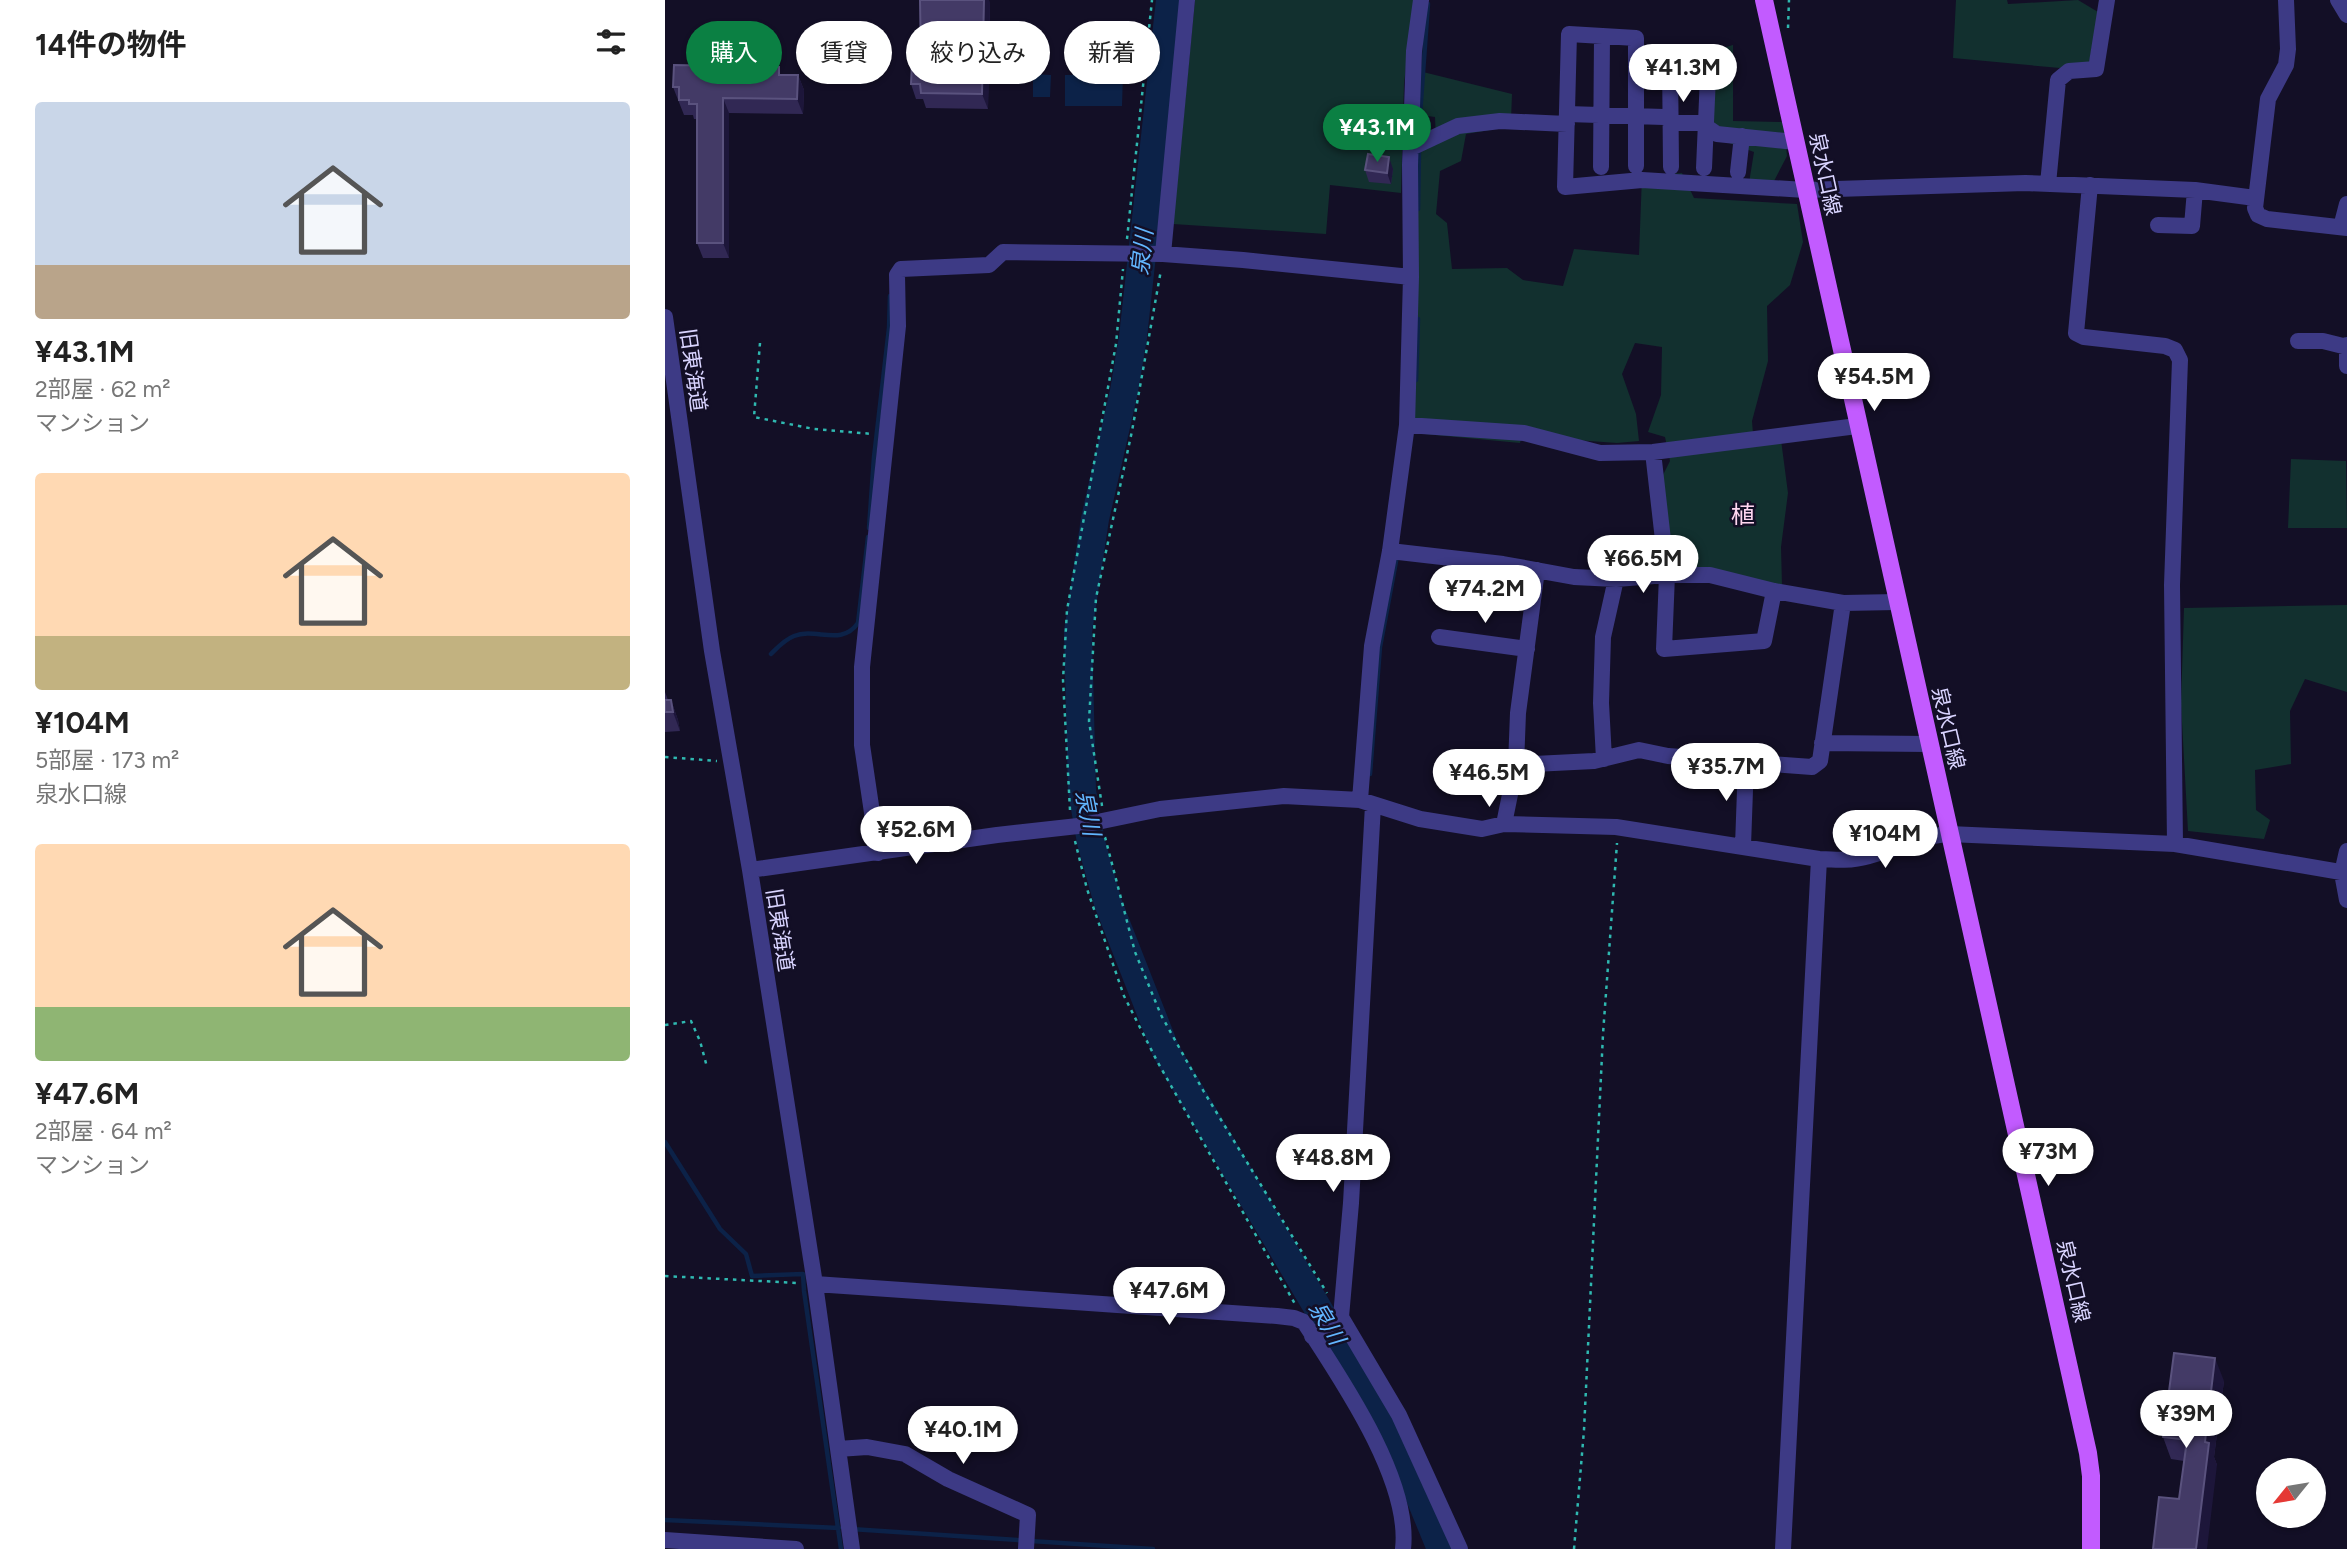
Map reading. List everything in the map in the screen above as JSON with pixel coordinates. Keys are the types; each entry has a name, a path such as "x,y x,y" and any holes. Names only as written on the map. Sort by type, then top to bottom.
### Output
{"main road":[{"name":"泉水口線","path":"1764,0 2088,1453 2091,1476 2091,1549"}],"street":[{"path":"1158,255 1187,0"},
{"path":"1421,0 1414,51 1407,425 1390,551 1372,646 1352,1190 1339,1319 1399,1415 1460,1549"},
{"path":"2048,184 2058,80 2069,71 2096,69 2106,0"},
{"path":"2286,0 2288,49 2285,65 2268,99 2255,198 2258,215 2267,219 2344,228 2347,204"},
{"path":"2338,0 2347,15"},
{"path":"1636,166 1636,38 1569,34 1566,187 1642,180 1805,190 2048,184 2195,190 2255,198"},
{"path":"1601,167 1602,36"},
{"path":"1704,168 1709,53"},
{"path":"1636,57 1671,58 1671,167"},
{"path":"1411,148 1458,126 1500,121 1567,119 1601,114 1664,117 1675,122 1701,124 1717,134 1795,142"},
{"path":"1738,172 1742,136"},
{"path":"2090,185 2076,332 2084,337 2165,346 2175,350 2181,360 2172,585 2175,844"},
{"path":"2158,225 2192,226 2195,190"},
{"path":"879,853 862,745 862,667 898,326 897,275 901,269 989,265 1003,252 1158,255 1243,260 1411,277"},
{"name":"旧東海道","path":"665,317 712,651 750,870 852,1549"},
{"path":"2298,341 2309,339 2347,346 2347,366"},
{"path":"1407,425 1524,433 1600,453 1653,452 1857,425"},
{"path":"1653,452 1667,575 1664,649 1765,641 1774,591"},
{"path":"1390,551 1574,577 1616,579 1710,575 1774,591 1843,603 1897,602"},
{"path":"1504,824 1516,765 1518,713 1537,570"},
{"path":"1604,759 1601,703 1603,637 1616,579"},
{"path":"1516,765 1580,762 1639,750 1668,756 1812,767 1819,761 1843,603"},
{"path":"1439,637 1527,649"},
{"path":"1822,743 1929,744"},
{"path":"1743,846 1746,762"},
{"path":"750,870 1075,826 1160,809 1284,796 1367,803 1420,820 1482,829 1504,824 1616,827 1819,859 1846,860 1869,856 1929,835 1949,834 2175,844 2344,873"},
{"path":"2347,851 2344,873 2347,900"},
{"path":"1783,1549 1819,859"},
{"path":"814,1284 1294,1318 1312,1330 1353,1402 1391,1478 1399,1497 1403,1549"},
{"path":"1312,1330 1339,1319"},
{"path":"838,1449 867,1447 905,1454 948,1479 1028,1515 1025,1549"},
{"path":"665,1540 796,1549"}],"path":[{"path":"1152,0 1128,255 1121,279 1116,344 1067,610 1063,680 1067,784 1087,889 1124,996 1157,1061 1312,1330"},
{"path":"1158,255 1132,431 1097,598 1089,721 1101,821 1135,952 1161,1015 1339,1319"},
{"path":"760,343 754,417 814,429 887,435"},
{"path":"665,757 731,763"},
{"path":"1574,1549 1584,1430 1616,827"},
{"path":"665,1025 691,1021 707,1067"},
{"path":"665,1276 814,1284"}],"green space":[{"path":"1195,0 1414,0 1404,84 1401,193 1330,185 1326,234 1173,224"},
{"path":"1956,0 2007,0 2008,4 2078,0 2098,12 2089,64 2060,68 1953,58"},
{"path":"1733,45 1733,121 1784,122 1787,156 1773,183 1749,183 1754,152 1715,138 1713,104 1716,50"},
{"path":"1423,72 1512,94 1511,120 1490,130 1466,134 1461,161 1440,171 1436,214 1447,223 1452,269 1507,268 1523,280 1563,286 1574,249 1639,255 1642,176 1682,173 1694,198 1797,204 1803,242 1790,285 1767,306 1768,361 1752,421 1754,447 1781,440 1788,493 1781,547 1782,586 1660,561 1655,537 1657,487 1670,461 1665,437 1648,432 1661,395 1662,347 1635,343 1622,374 1636,414 1639,441 1617,443 1522,436 1520,443 1414,433 1417,154 1436,142 1435,117 1420,115"},
{"path":"2291,459 2346,461 2347,528 2288,528"},
{"path":"2347,605 2347,692 2305,679 2290,711 2291,764 2255,770 2256,810 2270,820 2264,839 2188,831 2181,704 2184,608"}],"water":[{"path":"1051,75 1050,97 1033,97 1033,84 1050,84"},
{"path":"1065,84 1123,84 1122,106 1065,106"}],"building":[{"path":"920,0 984,0 984,21 920,21"},
{"path":"674,65 686,65 686,84 782,84 782,75 796,75 797,99 723,98 723,243 697,243 697,104 689,104 689,100 679,100 679,87 673,87"},
{"path":"920,84 982,84 982,94 921,93"},
{"path":"1368,154 1389,157 1387,173 1365,170"},
{"path":"665,700 671,700 673,712 665,712"},
{"path":"2174,1353 2215,1358 2205,1442 2209,1443 2196,1549 2153,1549 2159,1497 2179,1499 2187,1440 2163,1437"}],"waterway":[{"name":"泉川","path":"1170,0 1133,337 1124,391 1095,519 1078,632 1082,791 1091,842 1108,903 1166,1051 1398,1444 1441,1549"},
{"path":"1419,128 1428,4"},
{"path":"1418,209 1419,148"},
{"path":"869,528 890,296"},
{"path":"1416,380 1418,319"},
{"path":"771,654 794,636 844,634 858,623 868,537"},
{"path":"1370,774 1380,647 1397,556"},
{"path":"665,1142 720,1229 746,1254 752,1276 803,1274 841,1549"},
{"path":"665,1520 839,1528"},
{"path":"851,1529 1153,1549"}],"district":[{"name":"植","path":"1743,515"}]}
